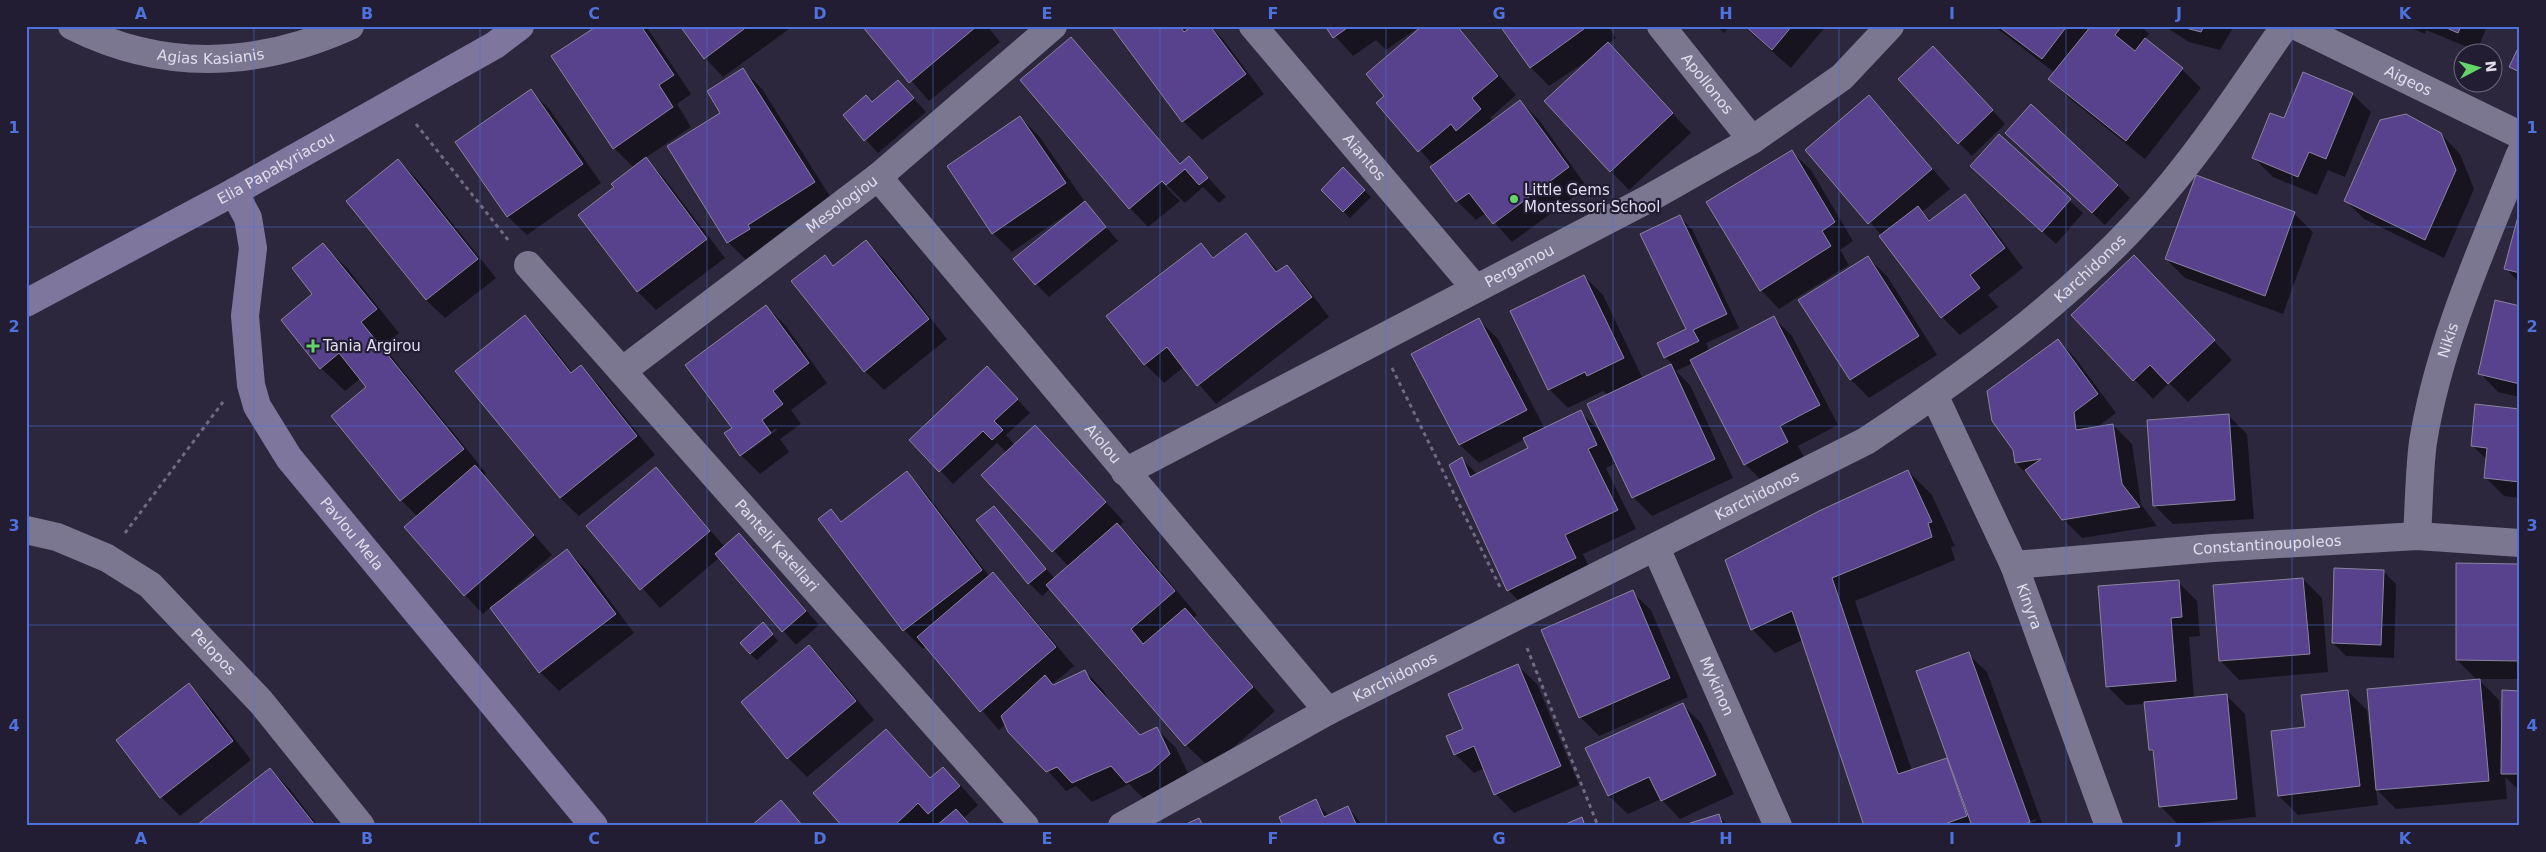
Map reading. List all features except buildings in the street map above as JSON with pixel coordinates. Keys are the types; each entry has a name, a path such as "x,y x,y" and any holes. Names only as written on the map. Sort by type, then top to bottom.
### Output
{"street":[{"name":"Agias Kasianis","path":"72,26 112,45 149,54 188,59 254,56 290,49 350,26"},
{"name":"Elia Papakyriacou","path":"26,303 234,192 494,45 520,26"},
{"name":"Mesologiou","path":"622,371 878,177 1053,26"},
{"name":"Aiantos","path":"1253,26 1475,288"},
{"name":"Apollonos","path":"1661,26 1752,140"},
{"name":"Pergamou","path":"1125,472 1475,288 1648,200 1752,140 1842,77 1890,26"},
{"name":"Karchidonos","path":"1122,826 1328,711 1866,441 1934,395 2025,327 2110,251 2172,184 2223,116 2285,26"},
{"name":"Aigeos","path":"2296,26 2520,135"},
{"name":"Nikis","path":"2418,536 2423,442 2441,363 2467,287 2520,154"},
{"name":"Aiolou","path":"878,177 1328,711"},
{"name":"Pavlou Mela","path":"234,192 248,218 253,248 245,316 248,368 257,406 289,458 594,826"},
{"name":"Panteli Katellari","path":"528,265 1025,826"},
{"name":"Kinyra","path":"1934,395 2014,565 2109,826"},
{"name":"Pelopos","path":"26,530 57,537 107,558 150,585 261,702 361,826"},
{"name":"Constantinoupoleos","path":"2014,565 2213,548 2418,536 2520,543"},
{"name":"Mykinon","path":"1656,548 1778,826"}],"path":[{"path":"397,100 528,265"},
{"path":"1378,340 1514,616 1598,826"},
{"path":"107,558 248,368"}],"place":[{"name":"Little Gems Montessori School","path":"1514,199"},
{"name":"Tania Argirou","path":"313,346"}]}
